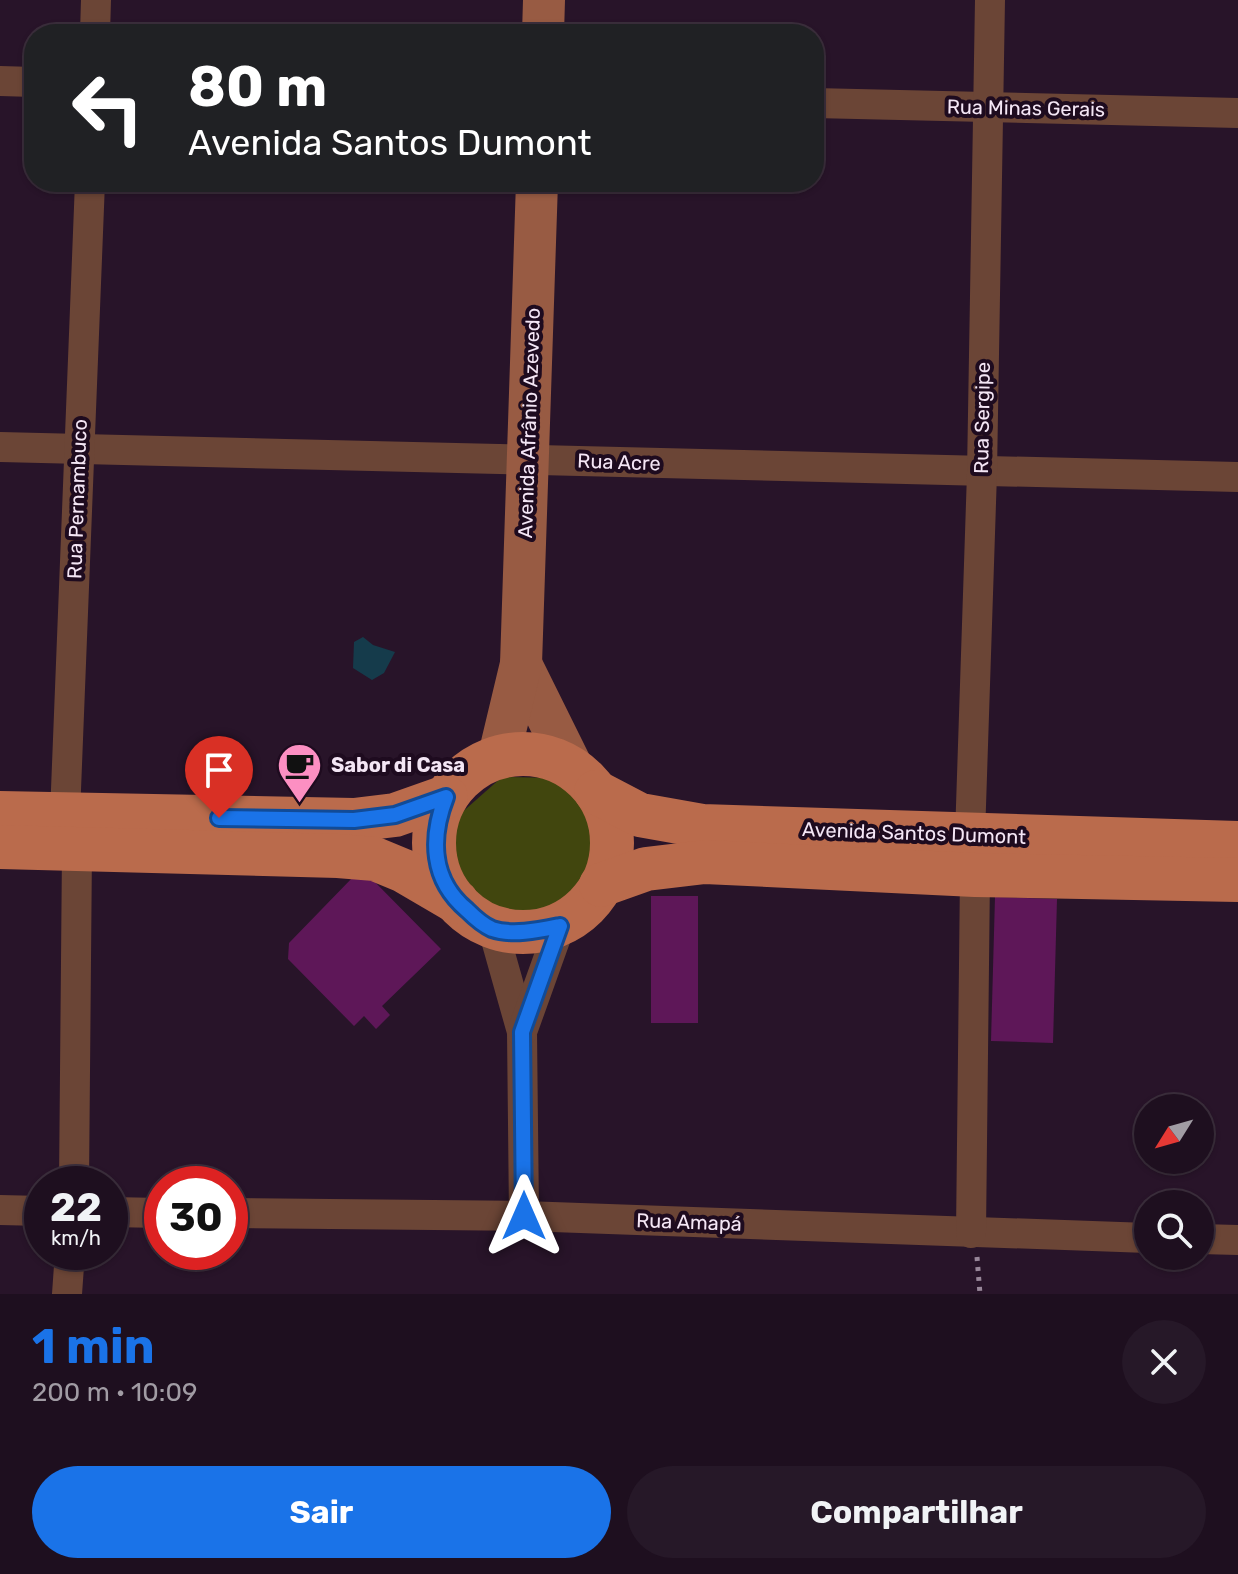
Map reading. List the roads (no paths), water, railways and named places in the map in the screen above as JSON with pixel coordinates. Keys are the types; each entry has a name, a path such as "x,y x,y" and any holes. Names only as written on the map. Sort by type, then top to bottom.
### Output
{"main road":[{"name":"Avenida Santos Dumont","path":"499,756 530,754 584,778 640,815 702,826 972,856 1238,880"},
{"path":"457,902 441,878 434,851 436,823 446,797 461,778 499,756"},
{"name":"Avenida Santos Dumont","path":"560,926 583,908 601,885 609,862 611,838 607,814 584,778"},
{"path":"0,847 71,832 354,820 395,815 446,797"},
{"path":"0,813 71,832 375,859 404,871 457,902 493,929 529,931 560,926"},
{"name":"Avenida Santos Dumont","path":"601,885 646,869 705,862 972,856 1238,843"}],"street":[{"path":"95,24 96,0"},
{"path":"543,24 544,0"},
{"name":"Rua Sergipe","path":"971,1233 972,856 990,0"},
{"path":"0,81 24,82"},
{"name":"Rua Minas Gerais","path":"824,103 1238,113"},
{"name":"Rua Pernambuco","path":"74,1166 71,832 79,449 90,192"},
{"name":"Avenida Afrânio Azevedo","path":"499,756 521,664 537,192"},
{"name":"Rua Acre","path":"0,447 1238,477"},
{"name":"Avenida Afrânio Azevedo","path":"521,664 584,778"},
{"path":"522,1032 560,926"},
{"path":"493,929 522,1032 524,1216"},
{"path":"0,1210 24,1211"},
{"name":"Rua Amapá","path":"248,1213 524,1216 1134,1238"},
{"path":"1214,1239 1238,1240"},
{"path":"67,1294 69,1270"}],"water":[{"path":"363,637 373,645 395,652 384,673 372,680 353,668 354,642"}],"place":[{"name":"Sabor di Casa","path":"300,804"}]}
